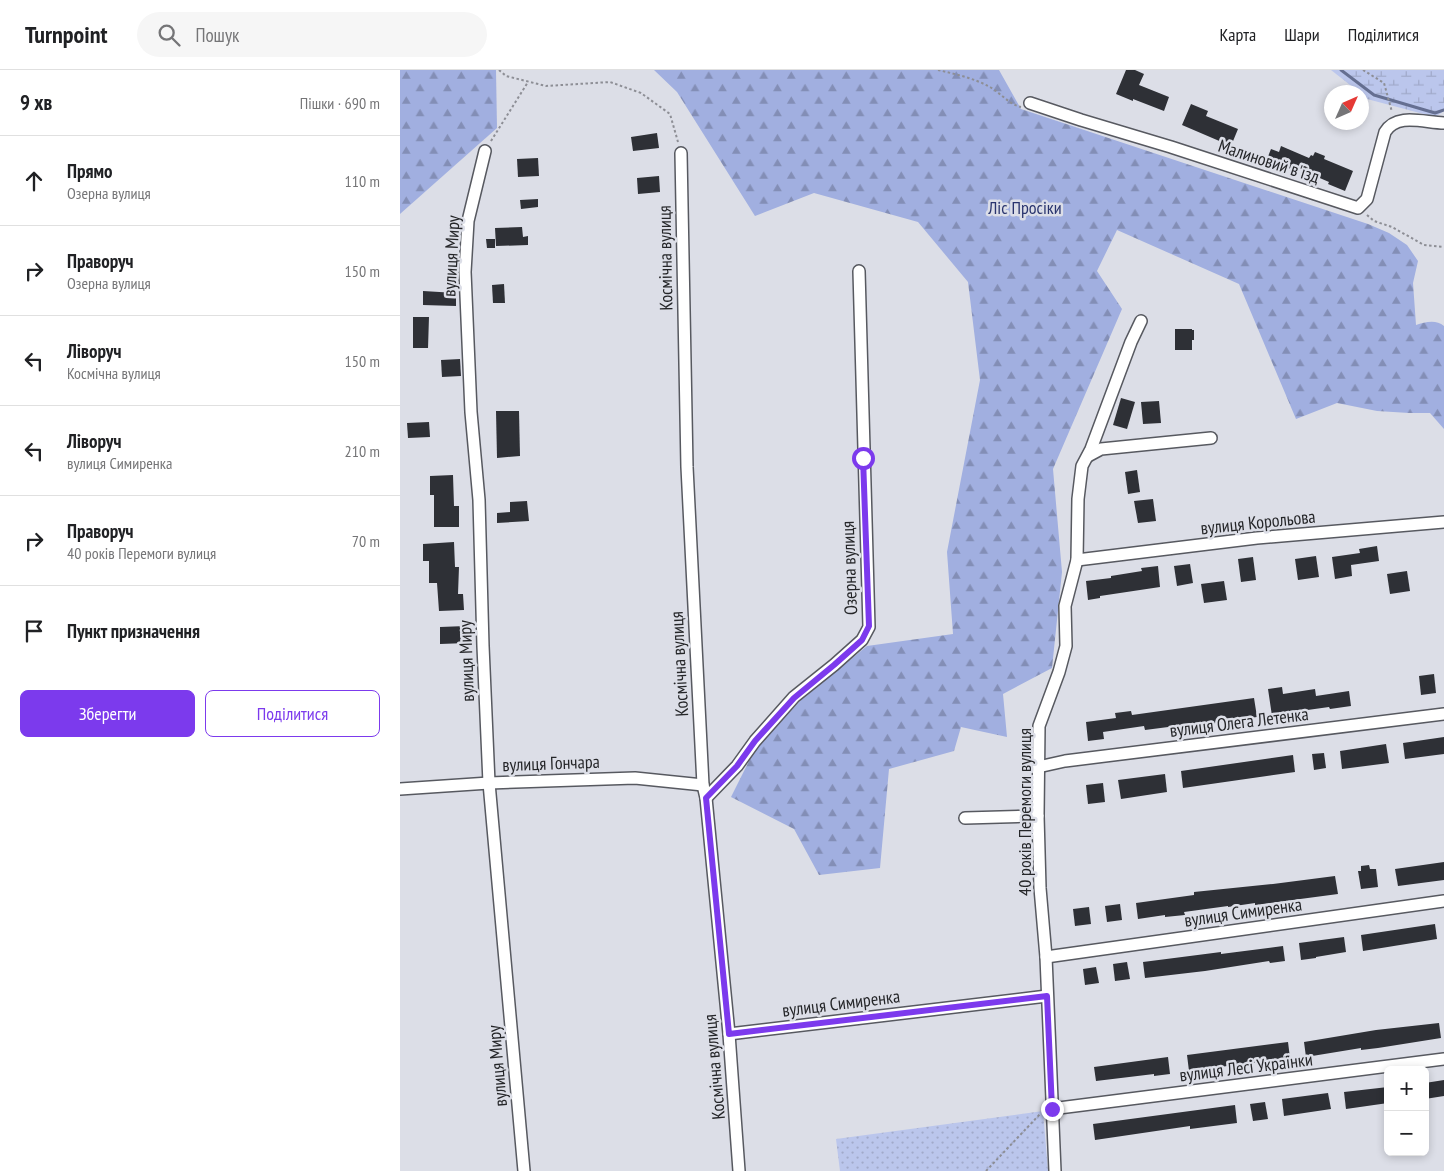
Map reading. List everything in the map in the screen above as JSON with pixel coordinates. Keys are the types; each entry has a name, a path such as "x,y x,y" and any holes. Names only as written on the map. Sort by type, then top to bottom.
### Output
{"street":[{"name":"Малиновий в'їзд","path":"1030,103 1163,144 1358,208"},
{"path":"1358,208 1368,198 1385,132 1391,125 1400,120 1444,123"},
{"name":"вулиця Миру","path":"485,151 468,220 465,272 471,412 479,500 482,646 489,783 524,1171"},
{"name":"Космічна вулиця","path":"681,153 687,466 703,786 706,798 729,1034 739,1171"},
{"name":"Озерна вулиця","path":"706,798 737,766 755,741 794,698 862,640 869,626 859,271"},
{"name":"40 років Перемоги вулиця","path":"1055,1171 1046,957 1040,888 1038,816 1039,726 1059,672 1066,646 1065,606 1077,560 1078,498 1082,466 1092,449 1131,342 1141,321"},
{"path":"1088,456 1101,449 1212,438"},
{"name":"вулиця Корольова","path":"1077,560 1257,538 1444,522"},
{"name":"вулиця Олега Летенка","path":"1038,767 1065,761 1444,714"},
{"name":"вулиця Гончара","path":"400,789 489,783 636,778 703,786"},
{"path":"965,818 1038,816"},
{"name":"вулиця Симиренка","path":"1046,957 1444,901"},
{"name":"вулиця Симиренка","path":"729,1034 1047,996"},
{"name":"вулиця Лесі Українки","path":"1052,1109 1444,1059"}],"path":[{"path":"499,70 506,76 546,86 610,82 642,93 670,114 681,153"},
{"path":"938,70 988,85 1014,106 1036,111 1043,107"},
{"path":"1363,70 1384,84 1391,107"},
{"path":"485,151 528,82"},
{"path":"1358,208 1374,221 1392,227 1424,245 1444,247"},
{"path":"986,1171 1043,1112 1052,1109"}],"green space":[{"path":"400,70 496,70 497,128 400,214"},
{"name":"Ліс Просіки","path":"654,70 999,70 1021,109 1368,224 1389,233 1407,245 1418,261 1413,283 1416,325 1434,322 1444,326 1444,429 1430,413 1377,411 1337,403 1296,419 1239,284 1117,230 1097,271 1122,309 1053,469 1062,572 1052,668 1003,694 1007,737 961,727 954,751 889,769 880,868 819,875 794,829 731,797 754,751 801,700 867,646 953,634 947,552 980,380 968,282 918,222 814,193 755,216 677,92"},
{"path":"1331,70 1444,70 1444,111 1435,117 1369,100 1369,85 1350,85"},
{"path":"1043,1111 1048,1171 840,1171 836,1139"}],"building":[{"path":"1126,70 1135,70 1144,74 1139,85 1169,97 1164,111 1116,94"},
{"path":"1191,104 1208,111 1206,116 1238,129 1231,146 1182,125"},
{"path":"657,133 659,148 633,151 631,137"},
{"path":"1281,146 1309,158 1315,152 1325,156 1324,159 1353,171 1345,191 1292,166 1291,169 1267,159 1271,149 1279,152"},
{"path":"538,158 539,176 518,177 517,159"},
{"path":"659,176 660,192 638,194 637,178"},
{"path":"538,199 538,207 521,209 520,200"},
{"path":"522,227 523,237 528,236 528,245 496,246 495,228"},
{"path":"486,239 495,239 495,248 487,248"},
{"path":"504,284 505,303 493,303 492,285"},
{"path":"423,291 456,293 456,306 423,305"},
{"path":"413,317 429,317 428,348 413,348"},
{"path":"1175,329 1194,330 1192,350 1175,350"},
{"path":"460,359 461,376 442,377 441,360"},
{"path":"1121,398 1135,402 1127,429 1113,425"},
{"path":"1159,401 1161,423 1143,424 1141,402"},
{"path":"496,411 519,411 520,456 497,458"},
{"path":"429,422 430,437 408,438 407,423"},
{"path":"1137,470 1140,492 1128,494 1125,472"},
{"path":"453,475 454,506 459,506 459,527 434,527 434,495 430,495 430,476"},
{"path":"1153,499 1156,521 1138,523 1134,501"},
{"path":"527,501 529,521 497,523 497,513 510,512 510,502"},
{"path":"454,542 455,567 459,567 458,594 463,594 464,610 439,611 437,583 429,583 429,561 423,561 423,544"},
{"path":"1377,546 1379,561 1351,565 1352,576 1335,579 1332,557 1360,553 1359,549"},
{"path":"1316,556 1319,577 1298,580 1295,559"},
{"path":"1253,557 1256,580 1241,582 1238,559"},
{"path":"1190,564 1193,583 1177,586 1174,566"},
{"path":"1158,566 1160,587 1100,596 1100,598 1088,600 1086,581 1111,578 1111,576 1142,571 1141,568"},
{"path":"1407,571 1410,591 1390,594 1387,574"},
{"path":"1224,581 1227,600 1204,603 1201,584"},
{"path":"466,626 467,643 440,644 440,627"},
{"path":"1434,674 1436,693 1421,695 1419,676"},
{"path":"1282,687 1283,694 1315,689 1316,696 1349,691 1351,706 1330,709 1329,707 1272,716 1268,689"},
{"path":"1254,698 1257,717 1176,729 1176,726 1145,730 1144,726 1103,732 1104,739 1088,741 1086,722 1116,718 1115,713 1131,711 1132,715"},
{"path":"1444,737 1444,754 1405,759 1403,743"},
{"path":"1386,744 1389,763 1342,769 1340,751"},
{"path":"1324,753 1326,768 1314,770 1312,754"},
{"path":"1293,755 1295,772 1183,788 1181,771"},
{"path":"1165,774 1167,792 1121,799 1118,780"},
{"path":"1103,783 1105,802 1088,804 1086,785"},
{"path":"1444,862 1444,880 1398,886 1395,869"},
{"path":"1369,865 1370,869 1376,869 1378,887 1361,889 1358,871 1361,871 1361,866"},
{"path":"1335,876 1338,894 1184,912 1185,915 1165,917 1165,915 1138,919 1136,903 1194,895 1194,892"},
{"path":"1120,904 1122,920 1107,922 1105,906"},
{"path":"1089,907 1091,924 1075,926 1073,909"},
{"path":"1435,924 1437,939 1363,951 1361,935"},
{"path":"1344,937 1346,952 1301,960 1299,943"},
{"path":"1283,946 1285,961 1270,963 1269,961 1145,978 1143,962"},
{"path":"1127,962 1130,979 1115,981 1113,964"},
{"path":"1096,967 1099,983 1085,985 1083,969"},
{"path":"1439,1023 1441,1038 1306,1057 1304,1042 1376,1030"},
{"path":"1288,1042 1290,1058 1189,1071 1187,1055"},
{"path":"1168,1057 1170,1074 1154,1076 1154,1074 1096,1081 1094,1067"},
{"path":"1444,1080 1444,1096 1429,1098 1429,1082"},
{"path":"1384,1087 1384,1104 1346,1109 1344,1092"},
{"path":"1328,1093 1331,1109 1284,1116 1282,1099"},
{"path":"1265,1102 1268,1119 1253,1121 1250,1104"},
{"path":"1235,1105 1237,1123 1190,1129 1190,1126 1095,1140 1093,1124"}],"waterway":[{"path":"1341,70 1374,95 1435,113 1444,110"}],"route":[{"path":"863,458 869,626 862,640 794,698 773,720 737,766 706,798 729,1034 1047,996 1052,1109"}]}
